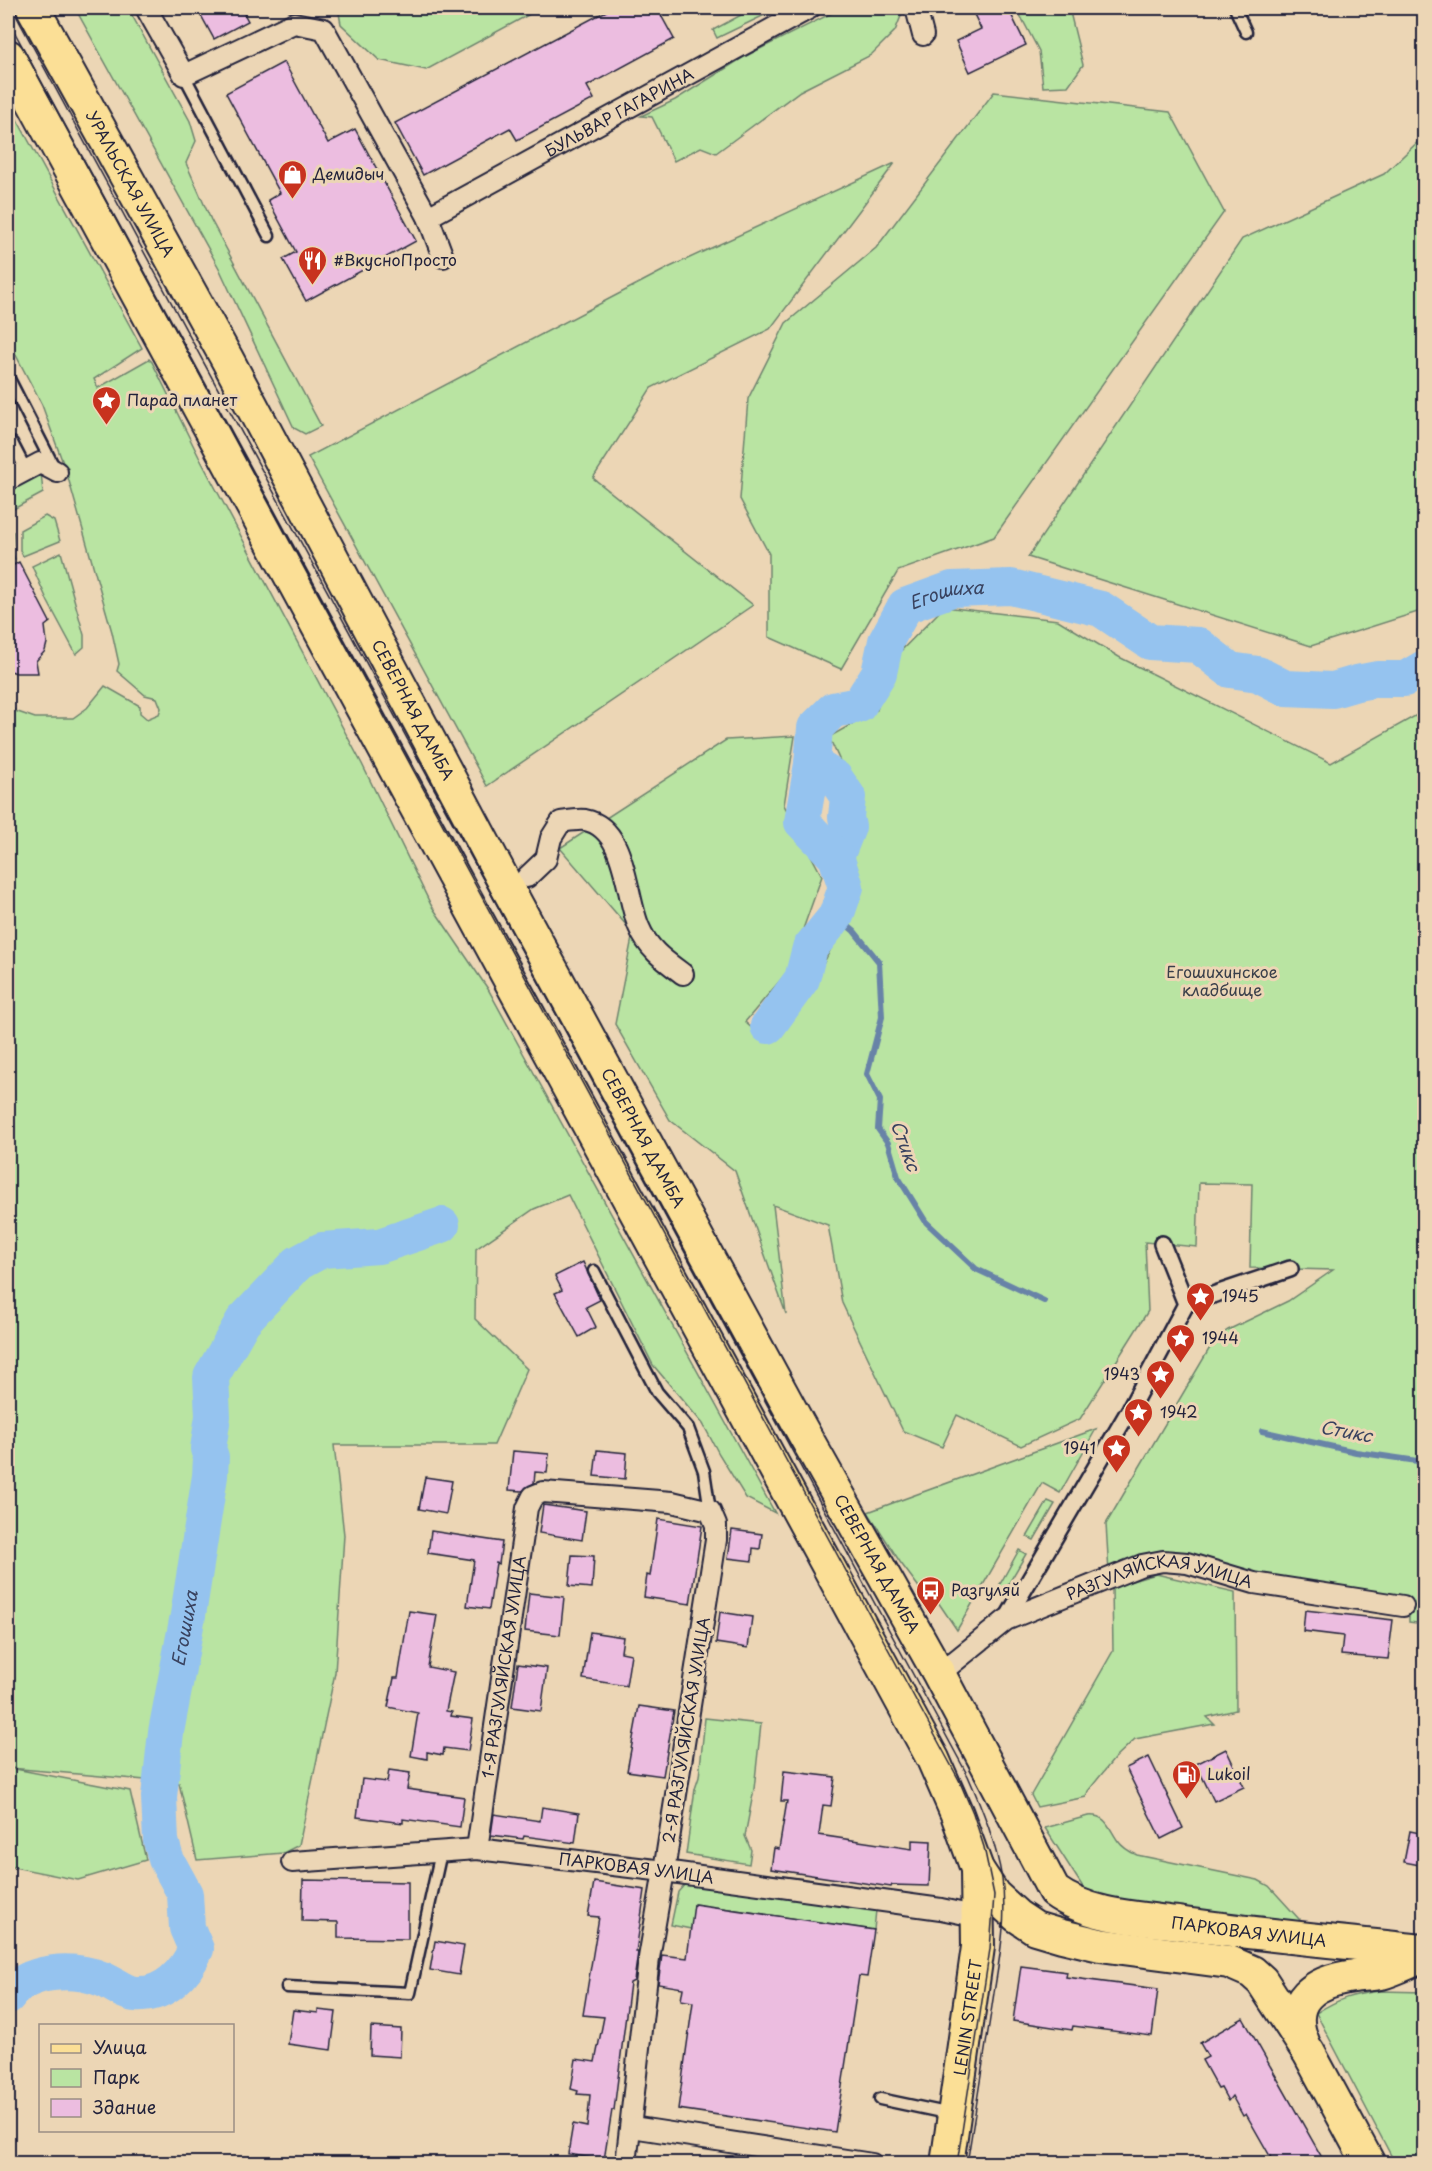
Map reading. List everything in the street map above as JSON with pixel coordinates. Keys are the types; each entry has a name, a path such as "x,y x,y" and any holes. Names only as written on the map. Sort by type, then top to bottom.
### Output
{"main road":[{"name":"УРАЛЬСКАЯ УЛИЦА","path":"33,8 226,359"},
{"path":"8,56 933,1759 957,1814 977,1869"},
{"name":"СЕВЕРНАЯ ДАМБА","path":"226,359 507,887 799,1425 939,1674 1047,1880 1054,1891 1076,1904"},
{"name":"LENIN STREET","path":"947,2163 978,1947 977,1869"},
{"name":"ПАРКОВАЯ УЛИЦА","path":"977,1869 994,1895 1017,1916 1035,1928 1100,1944 1229,1962 1252,1972 1269,1991 1309,2054"},
{"name":"ПАРКОВАЯ УЛИЦА","path":"1076,1904 1126,1916 1210,1928 1425,1951"},
{"path":"1369,2163 1309,2054 1299,2030 1298,2016 1304,1998 1313,1989 1340,1978 1381,1973 1425,1956"}],"street":[{"path":"146,8 184,75 294,23 324,29 428,217 443,257"},
{"name":"БУЛЬВАР ГАГАРИНА","path":"428,217 810,8"},
{"path":"916,8 923,35"},
{"path":"8,480 40,463 57,472"},
{"path":"527,877 546,859 551,838 561,822 584,820 606,831 621,858 639,927 657,955 683,974"},
{"path":"1162,1244 1186,1304"},
{"path":"1006,1620 1130,1409 1186,1304 1290,1269"},
{"name":"1-Я РАЗГУЛЯЙСКАЯ УЛИЦА","path":"477,1849 527,1508 533,1496 543,1492 672,1502 710,1511"},
{"name":"2-Я РАЗГУЛЯЙСКАЯ УЛИЦА","path":"626,2163 632,2127 649,1958 716,1540 716,1525 710,1511"},
{"name":"РАЗГУЛЯЙСКАЯ УЛИЦА","path":"939,1674 1006,1620 1142,1565 1163,1561 1187,1563 1254,1583 1403,1606"},
{"name":"ПАРКОВАЯ УЛИЦА","path":"292,1862 477,1849 664,1871 941,1909 979,1917"},
{"path":"632,2127 872,2163"}],"lane":[{"path":"1235,8 1246,32"},
{"path":"184,75 269,236"},
{"path":"8,377 57,472"},
{"path":"8,446 12,443 26,470"},
{"path":"594,1271 657,1392 688,1428 704,1471 710,1511"},
{"path":"287,1987 410,1993 441,1852"},
{"path":"880,2099 954,2115"}],"green space":[{"path":"75,8 128,8 190,121 196,141 186,163 211,220 321,426 305,434 294,428 219,268"},
{"path":"338,8 541,8 426,70 379,60 341,24"},
{"path":"754,8 779,8 717,38 713,30"},
{"path":"842,8 901,8 903,11 895,31 871,55 800,91 716,153 701,147 674,161 652,117 641,116 675,100 744,57"},
{"path":"1022,8 1069,8 1083,65 1068,86 1043,87 1039,51 1019,13"},
{"path":"994,92 1170,112 1224,212 994,537 898,571 841,669 769,637 769,554 740,499 748,399 786,323 876,248"},
{"path":"8,103 142,348 94,379 98,388 149,359 152,362 199,457 362,764 431,905 488,989 775,1513 746,1498 703,1424 653,1365 568,1195 534,1209 476,1249 475,1319 527,1369 494,1445 334,1445 344,1535 335,1673 299,1845 283,1853 197,1860 179,1783 10,1768 130,1791 146,1860 78,1880 8,1866 8,702 15,711 35,718 73,718 87,708 105,686 140,706 140,713 147,719 159,714 161,708 157,698 145,695 117,671 119,664 112,632 67,474 42,405 8,340"},
{"path":"1424,136 1424,610 1311,646 1028,557 1242,239 1384,174"},
{"path":"895,163 770,329 651,388 593,478 753,605 487,786 308,457 670,267"},
{"path":"41,472 43,493 8,512 8,490"},
{"path":"45,516 54,521 60,541 23,556 20,550 20,530"},
{"path":"13,532 12,552 15,559 8,564 8,535"},
{"path":"61,552 84,635 84,647 76,654 32,566"},
{"name":"Егошихинское кладбище","path":"944,607 1058,620 1119,657 1331,763 1424,711 1424,1624 1409,1622 1409,1602 1211,1566 1109,1573 1106,1524 1215,1339 1228,1330 1288,1301 1333,1270 1250,1268 1252,1184 1199,1183 1197,1247 1145,1242 1148,1311 1080,1419 1021,1446 957,1415 942,1447 903,1431 842,1303 828,1225 773,1205 786,1314 735,1171 670,1120 615,1024 633,933 560,848 726,740 795,736 784,805 822,876 788,971 745,1022 768,1043 805,1000 846,919 855,885 850,845 858,818 851,785 829,737 877,710 891,661"},
{"path":"1096,1429 1060,1493 1042,1483 957,1630 936,1599 930,1602 900,1562 868,1512"},
{"path":"1048,1501 1055,1504 1034,1540 1027,1537"},
{"path":"1019,1550 1026,1554 1005,1590 999,1586"},
{"path":"1156,1574 1235,1592 1236,1710 1207,1717 1214,1724 1135,1739 1114,1759 1088,1791 1086,1797 1037,1807 1031,1795 1113,1651 1112,1587"},
{"path":"705,1718 761,1724 754,1789 745,1836 751,1850 749,1864 686,1854 695,1789 699,1777"},
{"path":"1088,1816 1099,1817 1107,1823 1120,1843 1137,1855 1258,1880 1269,1886 1309,1930 1088,1895 1045,1828"},
{"path":"687,1882 876,1910 874,1930 695,1904 691,1929 671,1925 678,1892"},
{"path":"1380,1991 1424,1992 1424,2163 1395,2163 1316,2013 1346,1998"}],"building":[{"path":"197,8 241,8 248,21 214,39"},
{"path":"612,8 657,8 674,39 587,86 594,99 517,140 510,128 423,175 395,123"},
{"path":"971,8 1008,8 1026,45 970,72 956,41 981,29"},
{"path":"284,62 328,143 355,129 416,241 306,301 283,259 296,252 268,200 280,193 226,93"},
{"path":"19,562 50,622 45,626 47,643 45,651 36,661 38,673 16,673 8,670 8,568"},
{"path":"583,1262 600,1300 586,1307 596,1327 579,1337 555,1293 562,1290 555,1276"},
{"path":"597,1450 627,1453 625,1479 594,1476"},
{"path":"513,1451 549,1454 547,1473 535,1472 534,1483 522,1491 509,1490"},
{"path":"425,1477 452,1481 446,1514 419,1509"},
{"path":"543,1505 586,1511 582,1540 539,1533"},
{"path":"658,1519 702,1526 690,1604 644,1597 647,1575 650,1576"},
{"path":"732,1530 762,1534 760,1549 753,1548 752,1561 728,1558"},
{"path":"431,1531 502,1542 499,1564 496,1563 489,1609 467,1606 474,1560 428,1553"},
{"path":"572,1555 594,1556 592,1588 569,1586"},
{"path":"529,1593 564,1597 560,1635 525,1631"},
{"path":"1305,1610 1393,1620 1388,1659 1341,1655 1343,1636 1303,1631"},
{"path":"409,1611 437,1615 428,1667 454,1672 446,1711 452,1712 451,1716 473,1719 468,1751 444,1748 443,1755 427,1752 427,1759 411,1756 418,1713 388,1707 394,1678 398,1678"},
{"path":"720,1612 752,1617 748,1648 716,1643"},
{"path":"590,1632 623,1637 621,1652 631,1654 626,1686 583,1679"},
{"path":"518,1664 547,1668 541,1711 512,1707"},
{"path":"639,1706 674,1711 663,1776 627,1771"},
{"path":"1226,1749 1244,1787 1214,1801 1196,1764"},
{"path":"1149,1757 1183,1828 1161,1839 1126,1768"},
{"path":"389,1770 410,1773 407,1789 464,1797 460,1827 403,1819 403,1823 357,1817 362,1779 387,1782"},
{"path":"784,1771 835,1777 831,1806 823,1805 819,1835 912,1849 912,1840 931,1841 929,1886 892,1885 891,1887 771,1869 774,1848 779,1849 787,1801 781,1801"},
{"path":"542,1807 579,1813 575,1843 524,1836 523,1839 491,1835 494,1814 540,1821"},
{"path":"1410,1831 1425,1834 1425,1866 1404,1862"},
{"path":"303,1880 408,1882 408,1939 338,1938 338,1922 302,1921"},
{"path":"594,1882 645,1890 634,1981 630,1983 614,2110 612,2110 604,2160 568,2154 573,2124 587,2127 590,2095 577,2094 578,2091 571,2089 576,2059 595,2062 604,2017 583,2015 599,1917 588,1916"},
{"path":"694,1904 874,1930 867,1977 859,1976 835,2132 678,2109 693,2002 681,2000 683,1988 658,1984 662,1955 687,1958"},
{"path":"435,1941 464,1946 459,1975 430,1970"},
{"path":"1021,1966 1067,1972 1066,1977 1158,1989 1152,2036 1073,2026 1072,2030 1013,2021"},
{"path":"293,2010 318,2013 318,2010 336,2012 331,2050 288,2044"},
{"path":"1243,2018 1325,2163 1274,2163 1246,2114 1243,2116 1232,2096 1228,2101 1221,2088 1218,2089 1202,2060 1208,2057 1200,2043"},
{"path":"371,2027 401,2029 400,2057 370,2055"}],"waterway":[{"name":"Егошиха","path":"768,1026 802,979 810,948 836,916 846,887 836,857 802,822 812,764 815,728 833,710 859,705 879,673 886,641 905,606 952,589 1011,587 1101,609 1150,642 1198,645 1230,670 1258,674 1285,688 1333,690 1378,679 1405,679 1424,668"},
{"path":"812,764 835,778 848,797 846,817 848,827 836,857"},
{"name":"Стикс","path":"836,916 854,931 879,962 882,1017 867,1074 880,1100 878,1129 888,1143 898,1177 926,1222 976,1269 1044,1301"},
{"name":"Егошиха","path":"8,1996 27,1980 65,1972 90,1975 132,1994 146,1994 165,1987 173,1981 192,1958 196,1949 187,1928 185,1894 166,1859 161,1841 159,1797 166,1732 188,1615 210,1476 211,1457 208,1449 213,1416 211,1377 243,1321 298,1263 322,1250 379,1246 442,1225"},
{"name":"Стикс","path":"1262,1431 1356,1452 1424,1462"}],"tram line":[{"path":"12,8 968,1776 993,1840 1002,1879 1004,1911 999,1959 967,2164"},
{"path":"8,20 959,1780 984,1847 994,1895 990,1949 957,2164"}],"place":[{"name":"Демидыч","path":"292,200"},
{"name":"#ВкусноПросто","path":"313,286"},
{"name":"Парад планет","path":"106,426"},
{"name":"1945","path":"1201,1322"},
{"name":"1944","path":"1181,1364"},
{"name":"1943","path":"1161,1400"},
{"name":"1942","path":"1139,1438"},
{"name":"1941","path":"1117,1474"},
{"name":"Разгуляй","path":"930,1616"},
{"name":"Lukoil","path":"1186,1800"}]}
